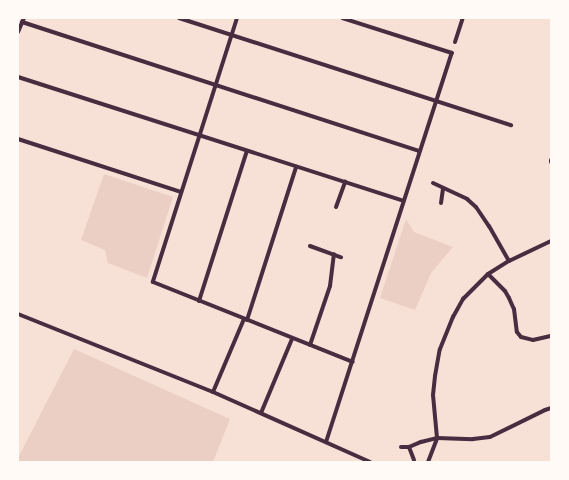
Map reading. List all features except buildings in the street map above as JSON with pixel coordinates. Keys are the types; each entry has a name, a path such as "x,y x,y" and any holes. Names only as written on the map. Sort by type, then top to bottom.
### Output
{"street":[{"path":"179,18 511,125"},
{"path":"237,18 152,282 352,362"},
{"path":"326,442 452,53 342,18"},
{"path":"456,42 463,18"},
{"path":"18,32 23,20 216,85 420,151"},
{"path":"18,78 404,201"},
{"path":"18,139 181,192"},
{"path":"199,301 247,151"},
{"path":"213,392 245,320 296,167"},
{"path":"336,207 345,182"},
{"path":"433,183 467,199 476,207 509,261"},
{"path":"441,203 444,188"},
{"path":"428,462 437,438 433,395 440,349 453,317 463,299 488,274 509,261 551,241"},
{"path":"310,246 341,256"},
{"path":"310,346 330,286 334,254"},
{"path":"488,274 509,298 514,309 517,332 521,337 533,340 551,336"},
{"path":"18,314 213,392 370,462"},
{"path":"261,413 292,339"},
{"path":"402,447 409,447 437,438 473,439 490,437 551,408"},
{"path":"409,447 414,460"}],"shaded area":[{"path":"104,174 173,197 147,278 108,263 105,250 81,240"},
{"path":"406,219 414,232 453,247 431,273 415,310 380,298"},
{"path":"74,349 230,419 213,462 18,462 18,458"}]}
